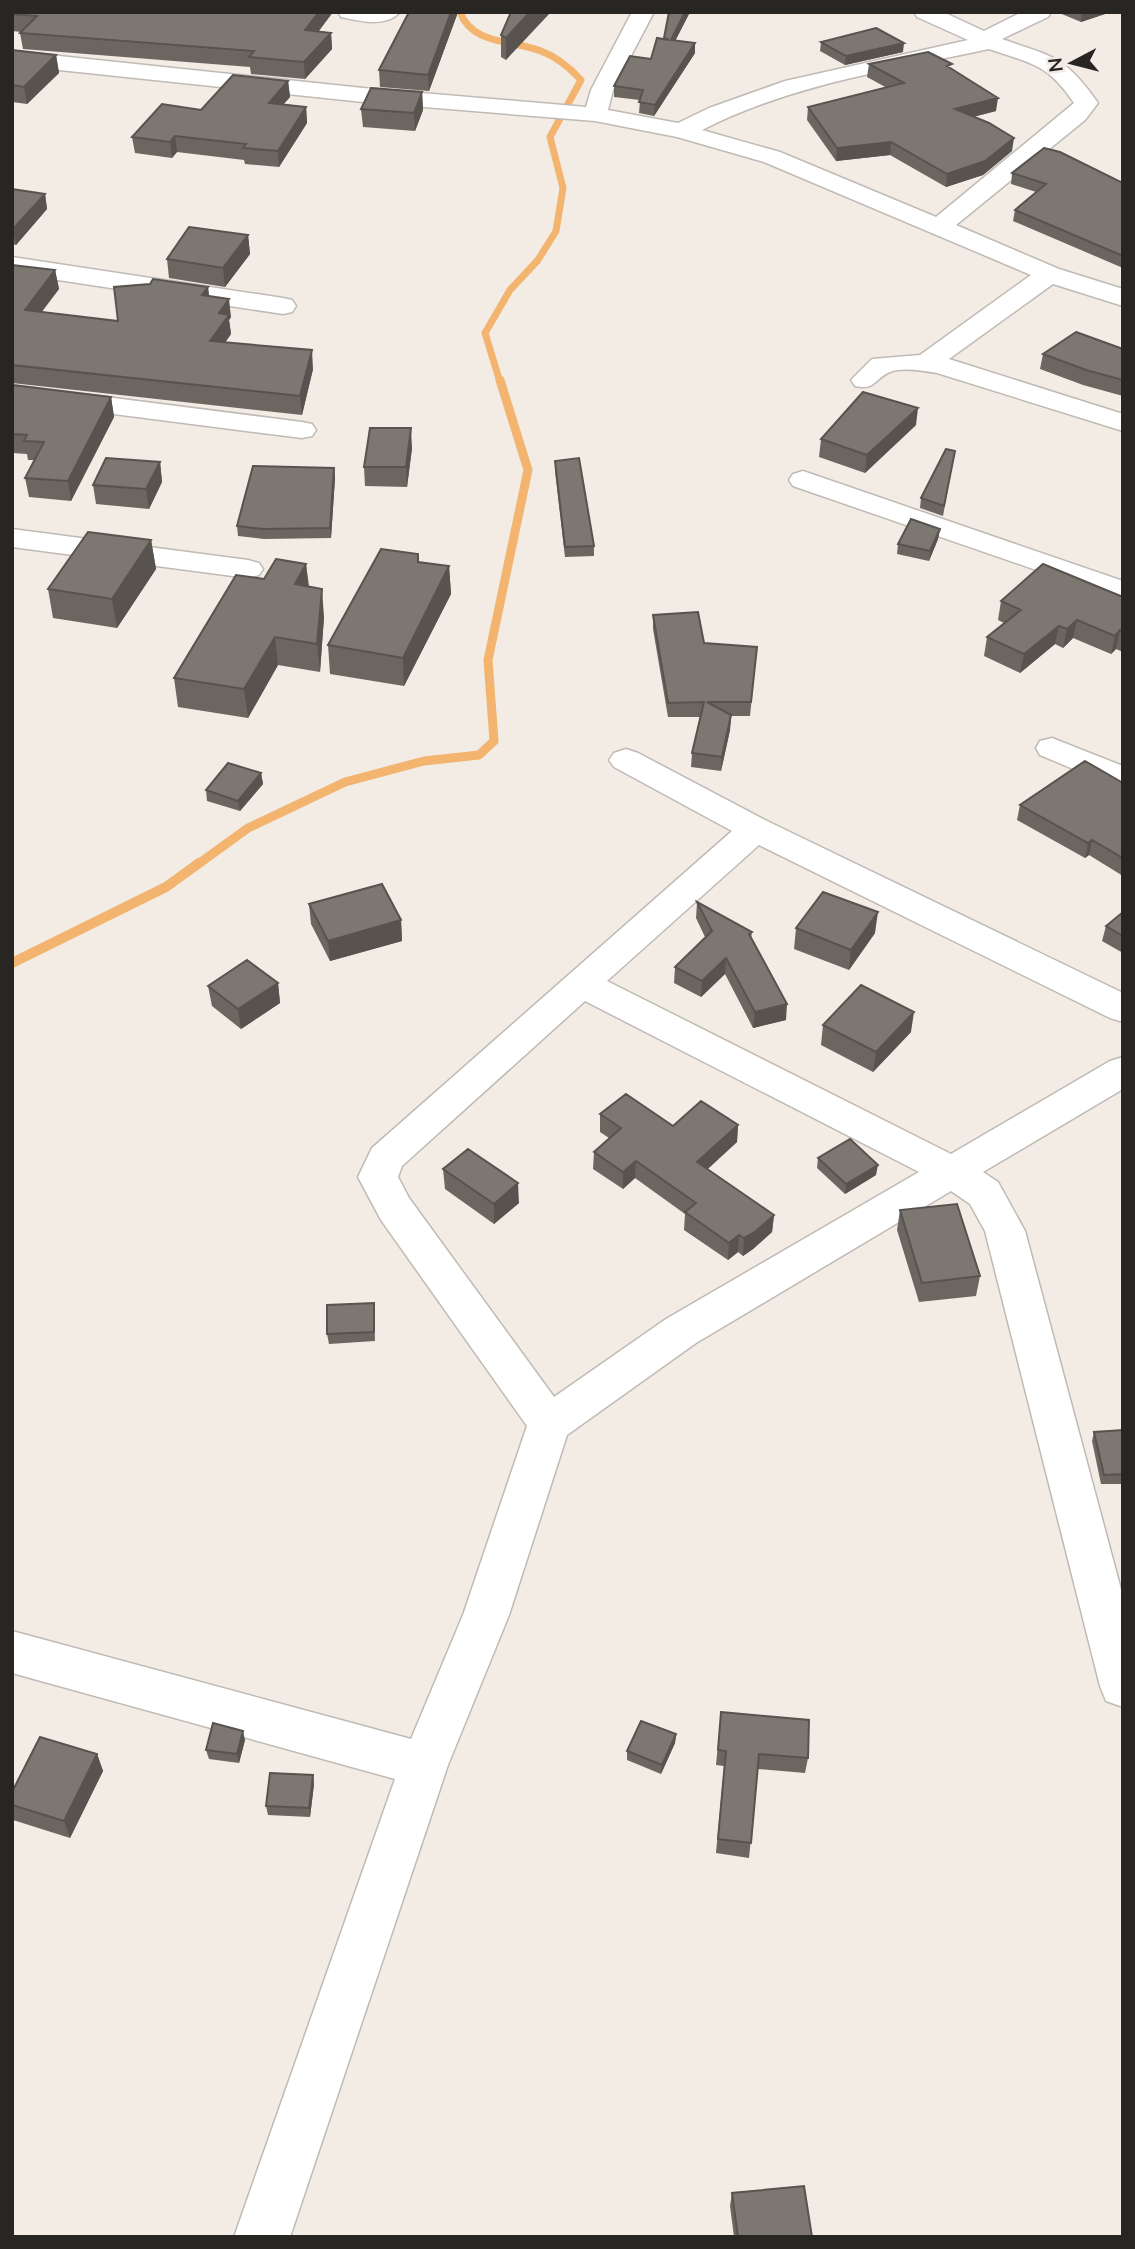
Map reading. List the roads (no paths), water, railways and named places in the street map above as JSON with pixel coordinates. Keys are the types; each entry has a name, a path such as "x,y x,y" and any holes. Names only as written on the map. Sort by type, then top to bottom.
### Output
{"street":[{"path":"349,12 377,16 388,12"},
{"path":"586,114 602,90 643,12"},
{"path":"925,12 987,40 1051,63 1069,79 1086,103 1077,115 939,227"},
{"path":"681,131 704,118 779,88 987,40 1040,12"},
{"path":"12,58 586,114 681,131 772,157 1050,274 1123,298"},
{"path":"12,265 283,306"},
{"path":"926,363 1050,274"},
{"path":"865,380 883,365 911,362 940,365 1123,423"},
{"path":"12,393 302,430"},
{"path":"803,480 1123,591"},
{"path":"12,538 248,569"},
{"path":"1052,748 1123,779"},
{"path":"626,760 755,830 1123,1009"},
{"path":"550,1424 395,1209 378,1177 386,1158 755,830"},
{"path":"582,984 951,1171 984,1193 1004,1231 1123,1686"},
{"path":"262,2237 424,1765 486,1615 550,1424 681,1331 1123,1071"},
{"path":"12,1652 424,1765"}],"waterway":[{"path":"460,12 466,23 484,36 547,53 563,63 581,80 550,137 563,188 556,231 538,260 510,290 485,333 500,382"},
{"path":"197,865 248,828 345,782 424,761 479,755 494,741 488,660 528,470 500,380"},
{"path":"12,963 166,887 199,863"}]}
